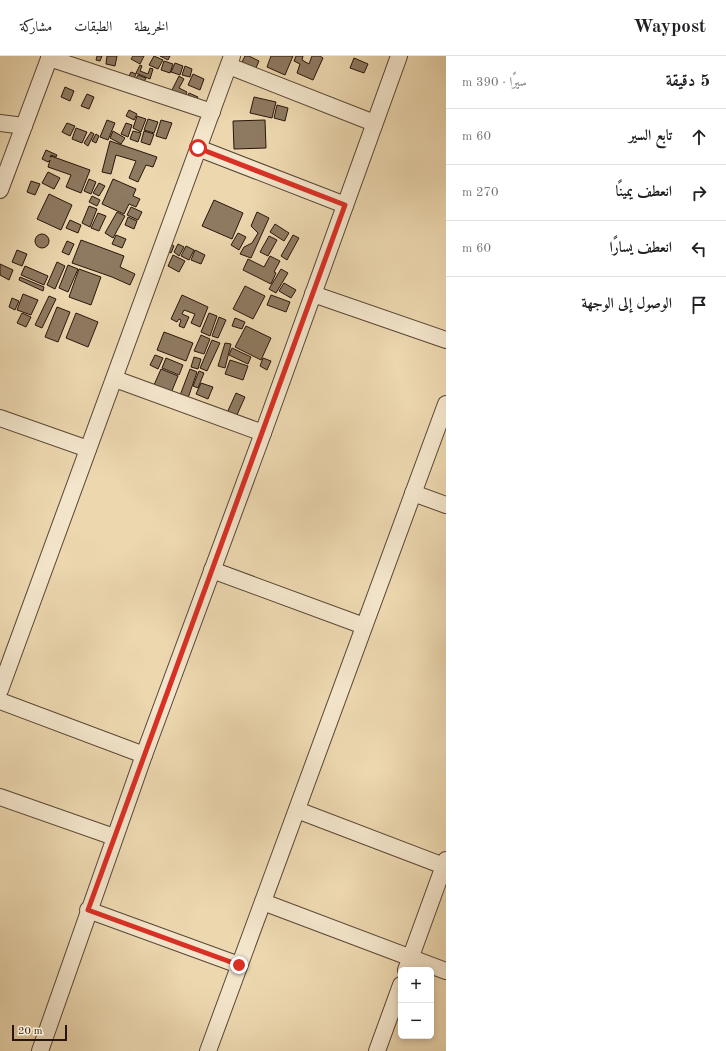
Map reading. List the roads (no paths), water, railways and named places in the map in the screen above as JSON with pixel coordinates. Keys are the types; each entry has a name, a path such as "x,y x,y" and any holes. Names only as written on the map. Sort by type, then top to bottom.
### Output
{"street":[{"path":"40,1051 114,837 263,433 399,56"},
{"path":"0,190 50,57 212,112"},
{"path":"0,690 231,61 374,122"},
{"path":"0,123 24,126"},
{"path":"198,148 345,205"},
{"path":"313,294 446,340"},
{"path":"115,379 263,433"},
{"path":"208,1051 446,404"},
{"path":"0,418 88,449"},
{"path":"413,493 446,505"},
{"path":"212,570 364,626"},
{"path":"0,700 144,755"},
{"path":"0,797 114,837"},
{"path":"297,810 445,863 409,964"},
{"path":"263,902 409,964 446,971"},
{"path":"88,910 239,965"},
{"path":"377,1051 398,993"}]}
